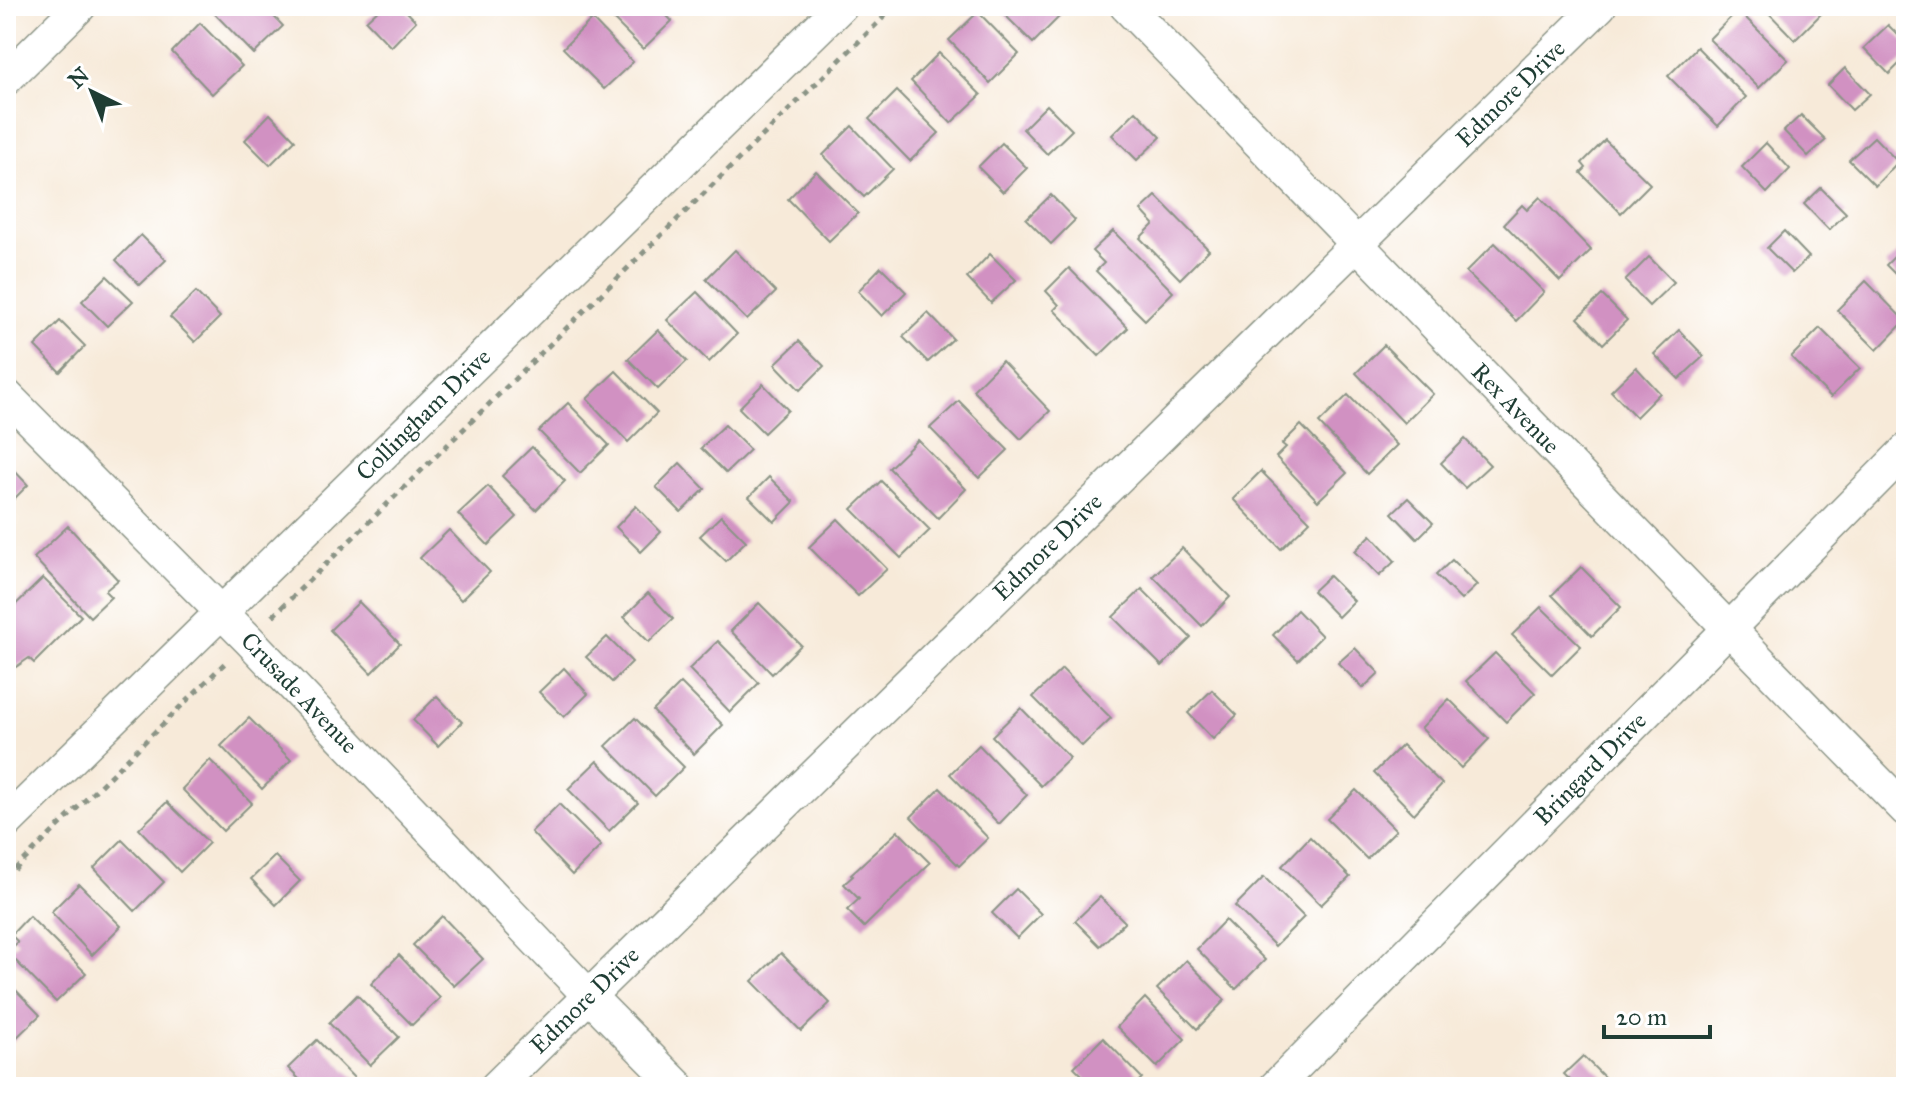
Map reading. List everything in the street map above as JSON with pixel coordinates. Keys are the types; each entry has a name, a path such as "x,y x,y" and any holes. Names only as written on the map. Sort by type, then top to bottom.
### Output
{"street":[{"path":"6,79 80,6"},
{"name":"Collingham Drive","path":"6,823 841,6"},
{"name":"Rex Avenue","path":"1126,6 1906,810"},
{"name":"Edmore Drive","path":"496,1087 1600,6"},
{"name":"Crusade Avenue","path":"6,395 249,640 679,1087"},
{"name":"Bringard Drive","path":"1275,1087 1906,450"}],"path":[{"path":"6,878 895,6"}],"building":[{"path":"219,6 264,6 283,26 254,54 213,12"},
{"path":"382,6 401,6 416,21 391,47 366,21"},
{"path":"600,6 657,6 672,21 643,49"},
{"path":"996,6 1052,6 1061,15 1033,43"},
{"path":"1762,6 1819,6 1824,11 1795,40"},
{"path":"1738,10 1788,60 1759,88 1709,39"},
{"path":"978,12 1019,54 990,83 949,40"},
{"path":"592,19 633,62 604,89 563,48"},
{"path":"200,23 242,66 212,94 172,52"},
{"path":"1888,25 1906,43 1906,57 1889,74 1864,48"},
{"path":"1697,47 1746,97 1718,126 1668,76"},
{"path":"939,53 981,95 951,123 911,81"},
{"path":"1845,68 1870,94 1852,110 1828,85"},
{"path":"897,91 939,133 910,161 869,119"},
{"path":"1047,105 1072,130 1047,154 1023,129"},
{"path":"1136,111 1161,137 1137,160 1112,135"},
{"path":"270,114 295,140 270,165 245,140"},
{"path":"1801,115 1826,140 1808,156 1784,131"},
{"path":"852,126 893,169 864,197 823,155"},
{"path":"1874,137 1898,162 1875,186 1849,160"},
{"path":"1605,140 1650,184 1621,213 1581,173 1586,168 1582,163"},
{"path":"1002,143 1027,168 1003,192 978,167"},
{"path":"1766,143 1790,169 1767,193 1742,167"},
{"path":"816,171 858,213 829,241 788,199"},
{"path":"1821,188 1846,213 1829,230 1804,204"},
{"path":"1051,195 1075,220 1051,244 1026,219"},
{"path":"1156,196 1209,250 1180,279 1140,238 1154,224 1141,210"},
{"path":"1540,197 1591,250 1560,281 1504,224 1522,205 1527,210"},
{"path":"1113,231 1173,292 1145,320 1096,271 1104,263 1092,251"},
{"path":"1784,231 1809,257 1792,273 1767,248"},
{"path":"141,235 166,260 140,285 116,260"},
{"path":"1495,243 1544,292 1516,321 1466,272"},
{"path":"1906,245 1906,285 1886,265"},
{"path":"735,250 776,292 747,320 706,279"},
{"path":"990,254 1016,280 991,303 967,278"},
{"path":"1649,257 1674,282 1649,306 1625,281"},
{"path":"881,267 906,292 882,316 858,291"},
{"path":"1069,268 1128,328 1099,356 1054,310 1059,305 1046,291"},
{"path":"107,276 133,301 107,326 82,301"},
{"path":"1866,281 1905,321 1877,350 1837,310"},
{"path":"196,292 220,317 195,342 170,317"},
{"path":"697,292 737,334 709,362 667,320"},
{"path":"1602,295 1627,320 1603,344 1578,318"},
{"path":"928,313 953,339 928,362 903,337"},
{"path":"60,321 85,346 60,372 35,346"},
{"path":"1820,328 1860,368 1831,397 1791,357"},
{"path":"658,330 687,361 658,389 628,359"},
{"path":"1679,330 1704,356 1679,379 1654,354"},
{"path":"799,341 824,366 800,390 775,364"},
{"path":"1384,345 1433,394 1404,423 1356,373"},
{"path":"1002,361 1050,411 1021,439 973,390"},
{"path":"1636,367 1660,393 1636,417 1611,391"},
{"path":"616,371 657,413 628,442 587,399"},
{"path":"763,384 788,410 764,433 739,408"},
{"path":"1348,395 1397,445 1367,474 1319,423"},
{"path":"959,401 1008,450 979,478 930,428"},
{"path":"568,403 609,445 580,473 539,431"},
{"path":"725,425 750,450 726,473 701,448"},
{"path":"1301,425 1347,473 1318,501 1276,457 1286,447 1282,444"},
{"path":"1465,439 1490,465 1465,488 1441,463"},
{"path":"918,440 966,489 938,518 889,468"},
{"path":"532,447 565,481 536,510 502,476"},
{"path":"680,463 705,489 681,512 656,487"},
{"path":"10,466 28,485 6,507 6,470"},
{"path":"1261,471 1310,521 1281,549 1233,499"},
{"path":"769,477 794,502 774,522 749,497"},
{"path":"881,481 930,530 901,558 852,509"},
{"path":"488,486 517,517 488,545 458,514"},
{"path":"1408,498 1433,523 1417,539 1392,513"},
{"path":"636,506 661,532 641,552 616,527"},
{"path":"721,516 746,541 726,561 700,536"},
{"path":"838,519 887,569 858,596 809,547"},
{"path":"68,526 118,580 105,591 111,597 90,617 34,558"},
{"path":"449,530 490,572 461,600 420,558"},
{"path":"1371,535 1395,561 1379,576 1355,551"},
{"path":"1182,548 1230,597 1202,626 1153,576"},
{"path":"1452,560 1477,585 1461,600 1436,575"},
{"path":"1581,567 1621,607 1592,636 1552,595"},
{"path":"1329,576 1354,601 1338,617 1313,591"},
{"path":"43,578 81,616 34,663 29,658 16,667 6,657 6,614"},
{"path":"1142,589 1191,638 1162,666 1113,617"},
{"path":"648,593 673,619 649,642 624,617"},
{"path":"359,602 400,644 371,673 330,630"},
{"path":"759,603 801,645 772,674 731,631"},
{"path":"1541,607 1581,646 1552,675 1512,635"},
{"path":"1297,610 1322,636 1298,660 1273,635"},
{"path":"607,637 632,662 612,682 586,657"},
{"path":"718,641 759,683 730,712 689,669"},
{"path":"1355,648 1379,673 1363,688 1338,663"},
{"path":"1495,653 1535,693 1506,722 1466,681"},
{"path":"564,668 588,694 564,717 539,692"},
{"path":"1062,669 1111,718 1082,746 1033,697"},
{"path":"681,683 723,725 694,754 653,711"},
{"path":"1212,690 1237,715 1213,739 1188,713"},
{"path":"437,696 462,722 438,746 413,720"},
{"path":"1449,699 1489,739 1461,768 1421,728"},
{"path":"1021,708 1070,758 1041,786 992,736"},
{"path":"249,718 291,760 262,789 221,746"},
{"path":"635,718 684,767 655,796 606,746"},
{"path":"979,745 1027,795 999,824 950,774"},
{"path":"1402,745 1442,784 1414,814 1374,773"},
{"path":"210,760 252,803 223,831 182,789"},
{"path":"597,761 638,803 609,831 568,789"},
{"path":"940,788 988,838 959,866 911,817"},
{"path":"1356,790 1396,830 1367,859 1327,819"},
{"path":"167,802 209,843 180,872 139,829"},
{"path":"559,804 601,846 572,875 531,832"},
{"path":"898,831 930,863 864,927 847,910 859,899 844,884"},
{"path":"1310,837 1350,877 1321,905 1282,866"},
{"path":"122,840 164,882 135,911 94,868"},
{"path":"275,856 300,881 276,905 251,879"},
{"path":"1264,877 1304,917 1275,946 1235,906"},
{"path":"79,884 121,926 92,955 51,912"},
{"path":"1016,889 1041,914 1017,938 992,913"},
{"path":"1100,897 1125,922 1100,946 1075,921"},
{"path":"29,916 86,973 56,1002 7,952 18,942 11,935"},
{"path":"442,916 483,959 454,986 413,945"},
{"path":"1225,920 1265,960 1236,989 1197,949"},
{"path":"781,953 830,1003 801,1031 752,981"},
{"path":"399,955 440,998 412,1025 371,984"},
{"path":"1186,960 1225,1000 1197,1029 1157,989"},
{"path":"6,980 40,1015 11,1043 6,1037"},
{"path":"357,995 399,1037 370,1065 329,1023"},
{"path":"1145,998 1185,1039 1157,1067 1117,1027"},
{"path":"1103,1038 1142,1078 1133,1087 1094,1087 1074,1067"},
{"path":"317,1040 358,1082 353,1087 307,1087 288,1068"},
{"path":"1583,1056 1608,1081 1602,1087 1577,1087 1564,1074"}]}
